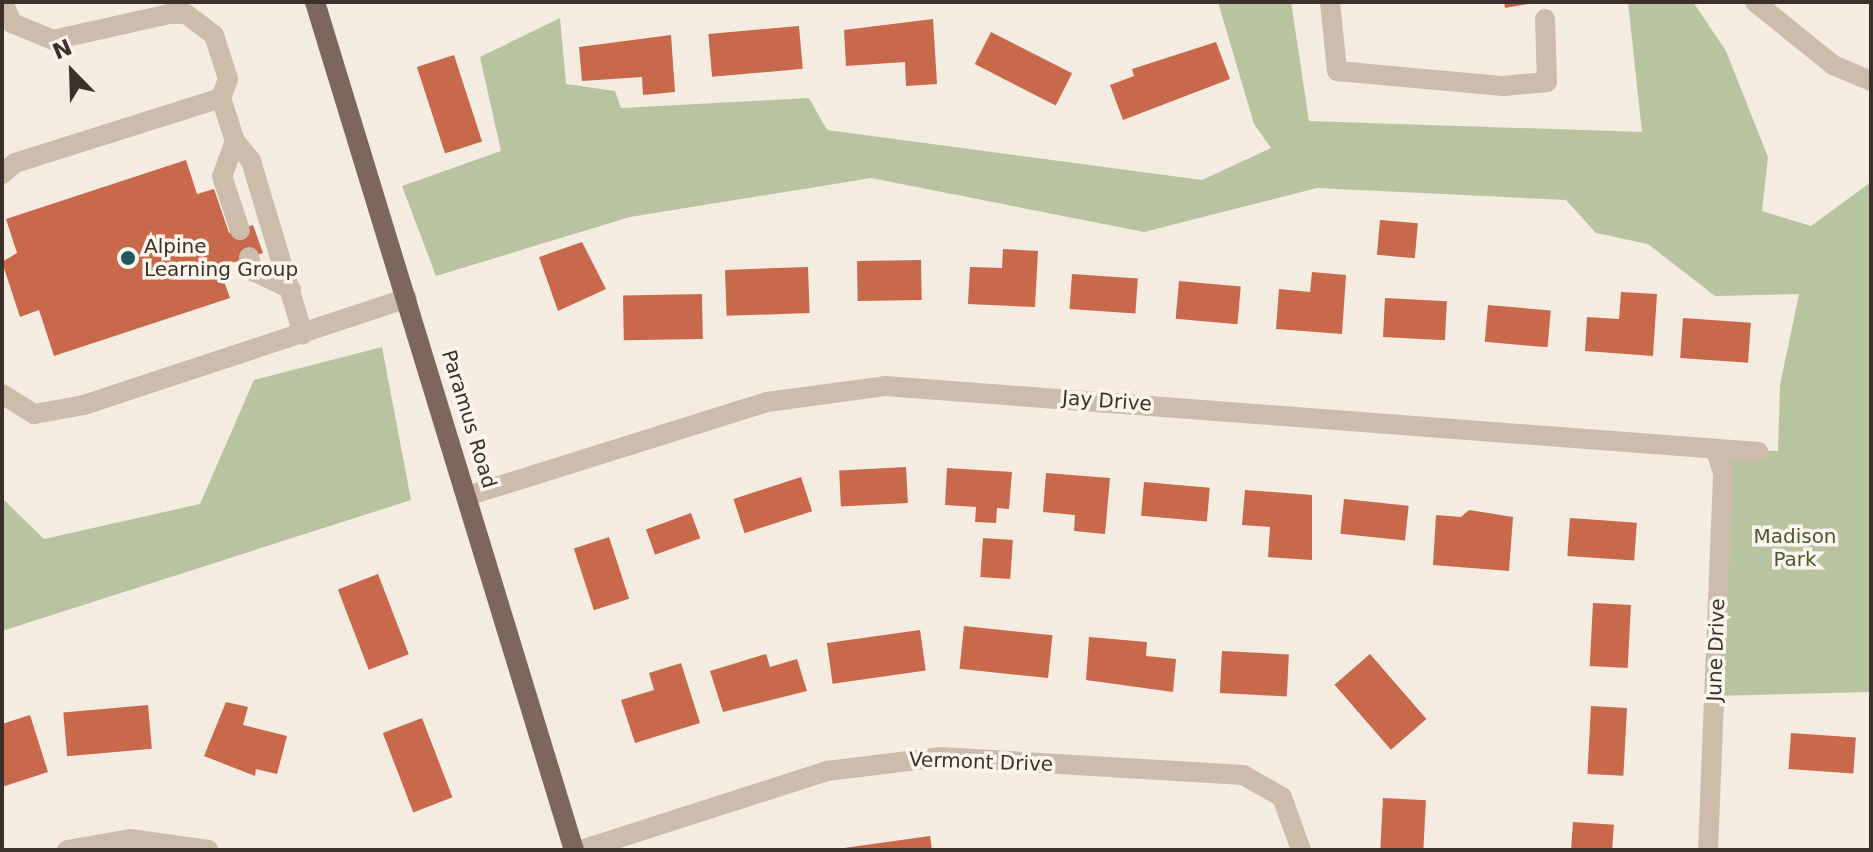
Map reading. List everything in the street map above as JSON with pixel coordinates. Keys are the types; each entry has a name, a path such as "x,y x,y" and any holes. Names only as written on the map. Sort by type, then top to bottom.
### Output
{"main road":[{"name":"Paramus Road","path":"315,2 574,850"}],"street":[{"path":"3,2 12,23 53,40 186,14 218,45 228,79 221,98 235,141 251,161 303,334"},
{"path":"1330,2 1337,71 1503,86 1547,82 1545,19"},
{"path":"1755,2 1833,65 1871,81"},
{"path":"2,174 15,163 221,98"},
{"path":"235,141 222,176 240,230"},
{"path":"249,257 253,271 291,289"},
{"path":"2,394 34,414 84,405 407,298"},
{"name":"Jay Drive","path":"467,496 767,402 885,386 1691,442 1716,451 1759,452"},
{"name":"June Drive","path":"1708,850 1723,473 1716,451"},
{"name":"Vermont Drive","path":"581,850 827,771 941,757 1243,775 1282,797 1301,850"},
{"path":"67,850 130,839 208,850"}],"green space":[{"name":"Madison Park","path":"1218,2 1291,2 1309,121 1642,132 1628,2 1693,2 1726,51 1768,157 1762,211 1811,226 1871,182 1871,692 1714,696 1716,451 1778,451 1780,385 1799,294 1715,296 1648,244 1596,233 1566,200 1317,188 1144,232 871,178 630,217 436,276 402,186 501,151 480,57 560,18 566,84 615,91 621,108 809,98 827,130 1202,180 1271,148 1254,124"},
{"path":"382,347 411,500 2,631 2,498 44,539 200,504 254,380"}],"building":[{"path":"1504,2 1528,2 1528,4 1505,8"},
{"path":"933,19 937,84 906,86 905,62 846,66 844,30"},
{"path":"799,26 803,69 712,77 708,34"},
{"path":"991,32 1072,73 1056,105 975,64"},
{"path":"671,35 675,92 643,95 642,77 582,81 579,47"},
{"path":"1216,42 1230,79 1123,120 1110,85 1134,76 1132,69"},
{"path":"454,55 482,142 445,154 417,67"},
{"path":"186,160 197,194 214,189 229,233 253,225 263,253 219,267 230,298 54,356 39,310 20,317 2,262 17,253 6,219"},
{"path":"1380,220 1418,223 1415,258 1377,255"},
{"path":"582,242 606,289 558,311 539,257"},
{"path":"1003,249 1038,251 1035,307 968,304 970,267 1002,268"},
{"path":"921,260 922,300 858,301 857,261"},
{"path":"808,267 810,313 727,316 725,270"},
{"path":"1312,272 1346,275 1342,334 1276,329 1279,289 1310,292"},
{"path":"1072,274 1138,279 1135,314 1070,309"},
{"path":"1179,281 1241,286 1237,324 1176,319"},
{"path":"1621,292 1657,294 1653,356 1585,351 1587,317 1619,319"},
{"path":"702,294 703,339 624,340 623,295"},
{"path":"1385,298 1447,301 1445,340 1383,337"},
{"path":"1488,305 1551,310 1548,347 1485,342"},
{"path":"1683,318 1751,323 1748,363 1680,358"},
{"path":"906,467 908,503 841,506 839,471"},
{"path":"947,468 1012,472 1009,509 997,508 996,523 975,522 976,507 945,505"},
{"path":"1046,473 1110,478 1105,534 1074,531 1075,515 1043,512"},
{"path":"801,477 812,511 745,533 733,499"},
{"path":"1144,482 1210,488 1207,522 1141,516"},
{"path":"1245,490 1312,495 1312,560 1268,557 1270,527 1242,525"},
{"path":"1344,499 1409,506 1405,541 1340,534"},
{"path":"1469,510 1513,517 1509,571 1433,565 1436,515 1461,517"},
{"path":"691,513 700,538 655,555 646,529"},
{"path":"1570,518 1637,523 1634,561 1567,556"},
{"path":"609,537 629,599 594,610 574,548"},
{"path":"983,538 1013,540 1010,579 980,577"},
{"path":"378,574 409,654 369,670 338,589"},
{"path":"1593,603 1631,605 1628,668 1590,666"},
{"path":"964,626 1053,635 1048,678 960,669"},
{"path":"920,630 926,671 833,684 827,643"},
{"path":"1089,637 1147,642 1146,656 1176,659 1173,692 1086,680"},
{"path":"1222,651 1289,655 1287,696 1220,693"},
{"path":"766,654 770,667 797,659 807,691 723,712 710,671"},
{"path":"1370,654 1426,719 1391,750 1335,685"},
{"path":"681,663 700,723 635,743 621,700 654,690 649,673"},
{"path":"226,702 248,707 243,725 287,736 277,774 256,769 255,776 204,756"},
{"path":"148,705 152,749 67,756 63,712"},
{"path":"1591,706 1627,708 1623,776 1587,774"},
{"path":"30,715 48,772 2,787 2,724"},
{"path":"422,718 452,797 413,812 383,733"},
{"path":"1791,733 1856,738 1853,773 1788,769"},
{"path":"1383,798 1426,800 1423,850 1380,850"},
{"path":"1573,822 1614,825 1612,850 1571,850"},
{"path":"930,836 932,850 844,850 844,848"}],"place":[{"name":"Alpine Learning Group","path":"128,258"}]}
